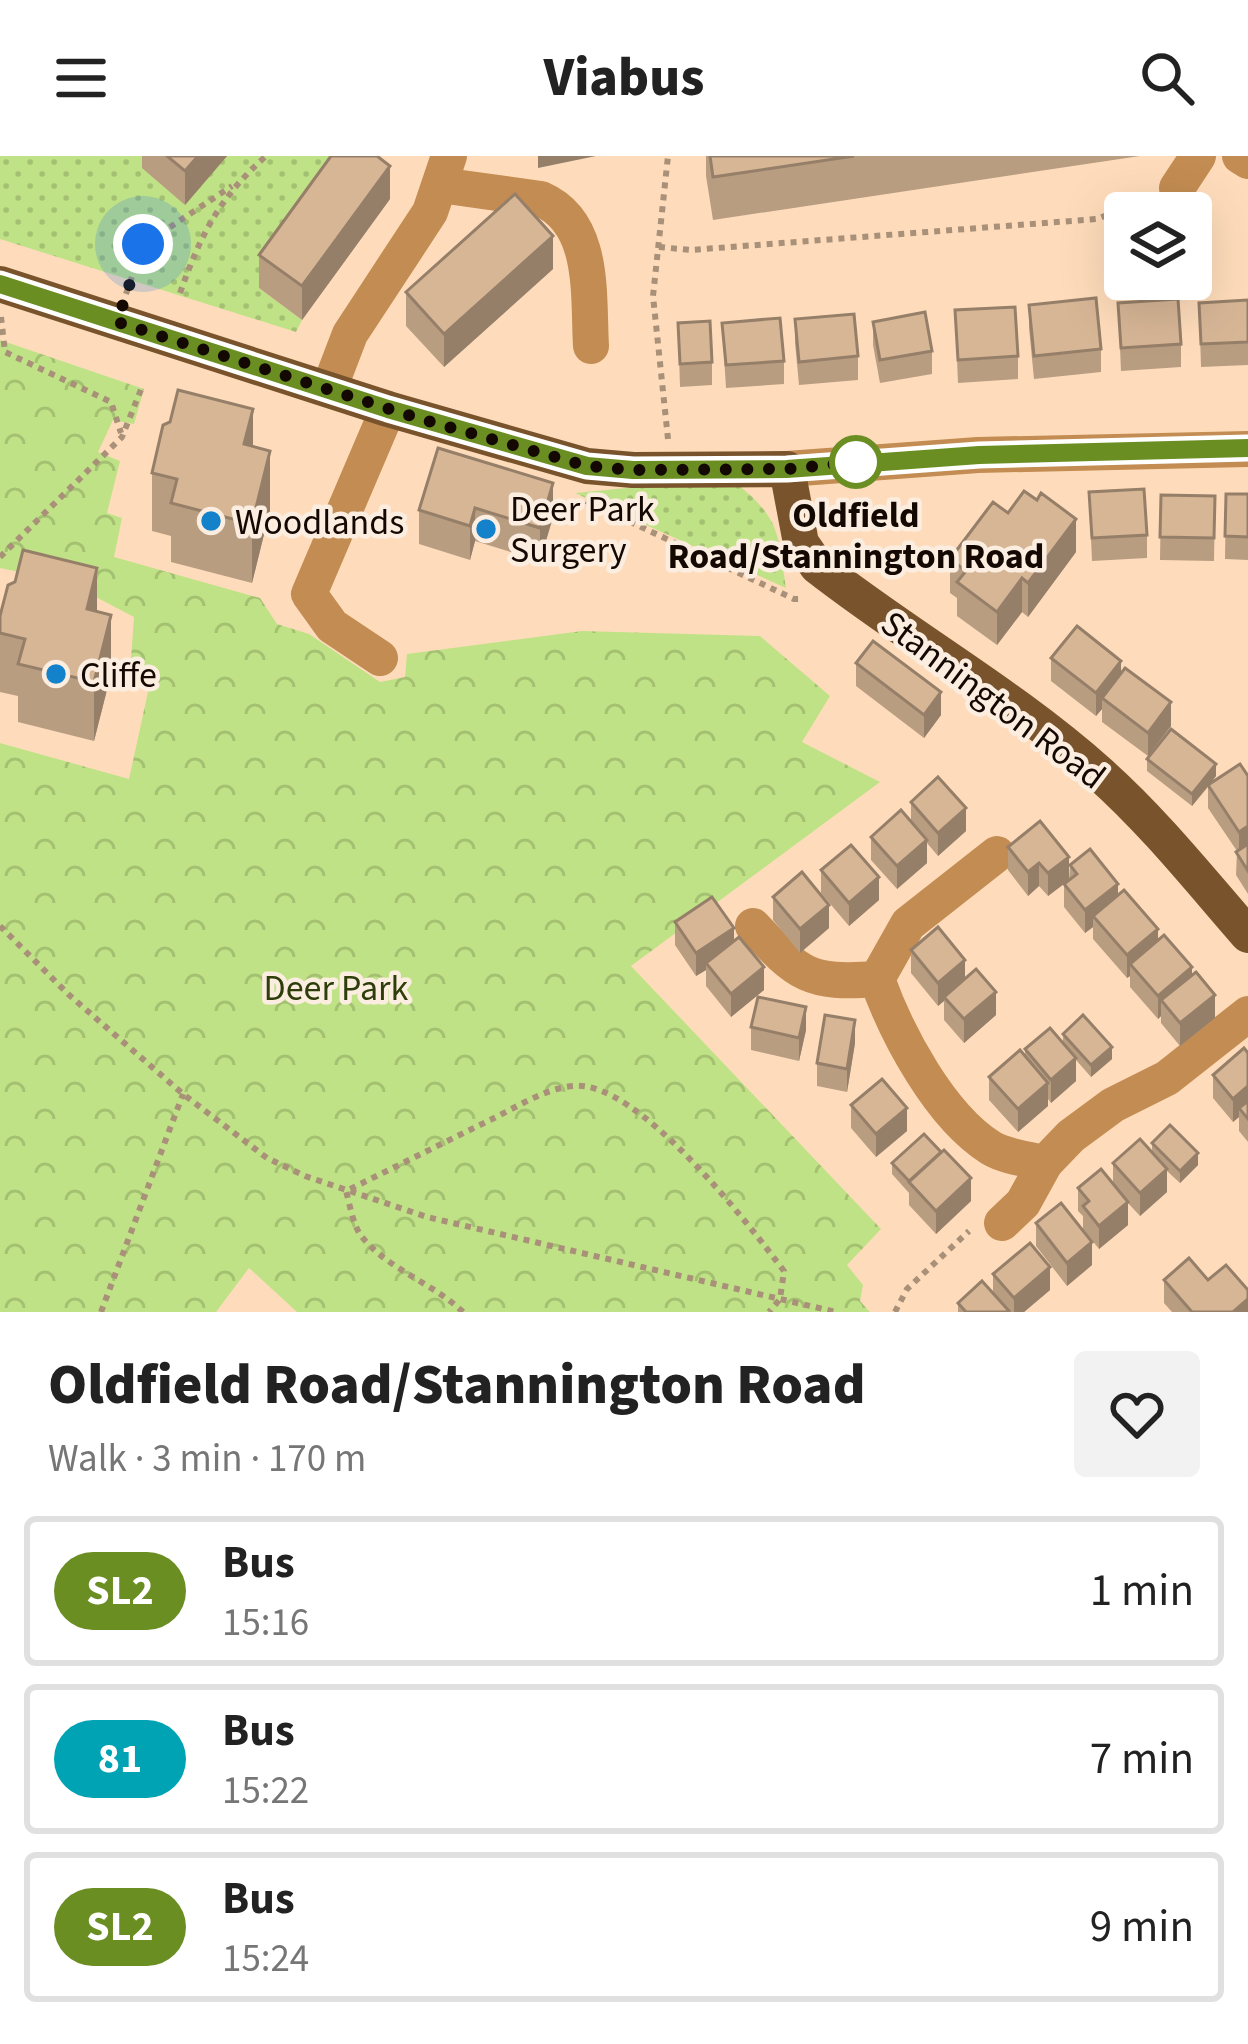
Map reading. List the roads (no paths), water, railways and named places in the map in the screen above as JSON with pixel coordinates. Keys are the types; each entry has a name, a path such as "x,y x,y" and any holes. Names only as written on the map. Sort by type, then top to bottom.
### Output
{"main road":[{"path":"0,284 388,409 587,466 787,469"},
{"name":"Stannington Road","path":"787,469 801,543 818,566 1006,699 1098,772 1248,935"}],"street":[{"path":"1177,188 1198,156"},
{"path":"1240,156 1248,161"},
{"path":"329,389 350,334 430,212 444,171 556,206 573,223 579,232 588,284 591,346"},
{"path":"380,658 297,599 388,409"},
{"path":"787,469 979,455 1248,448"},
{"path":"877,980 908,924 997,854"},
{"path":"753,926 787,962 810,976 831,982 877,980"},
{"path":"877,980 911,1054 968,1131 996,1151 1045,1163"},
{"path":"1002,1223 1023,1203 1045,1163 1085,1125 1167,1078 1248,1014"}],"place":[{"name":"Oldfield Road/Stannington Road","path":"856,462"},
{"name":"Woodlands","path":"211,521"},
{"name":"Deer Park Surgery","path":"486,529"},
{"name":"Cliffe","path":"56,674"}],"park label":[{"name":"Deer Park","path":"336,987"}]}
